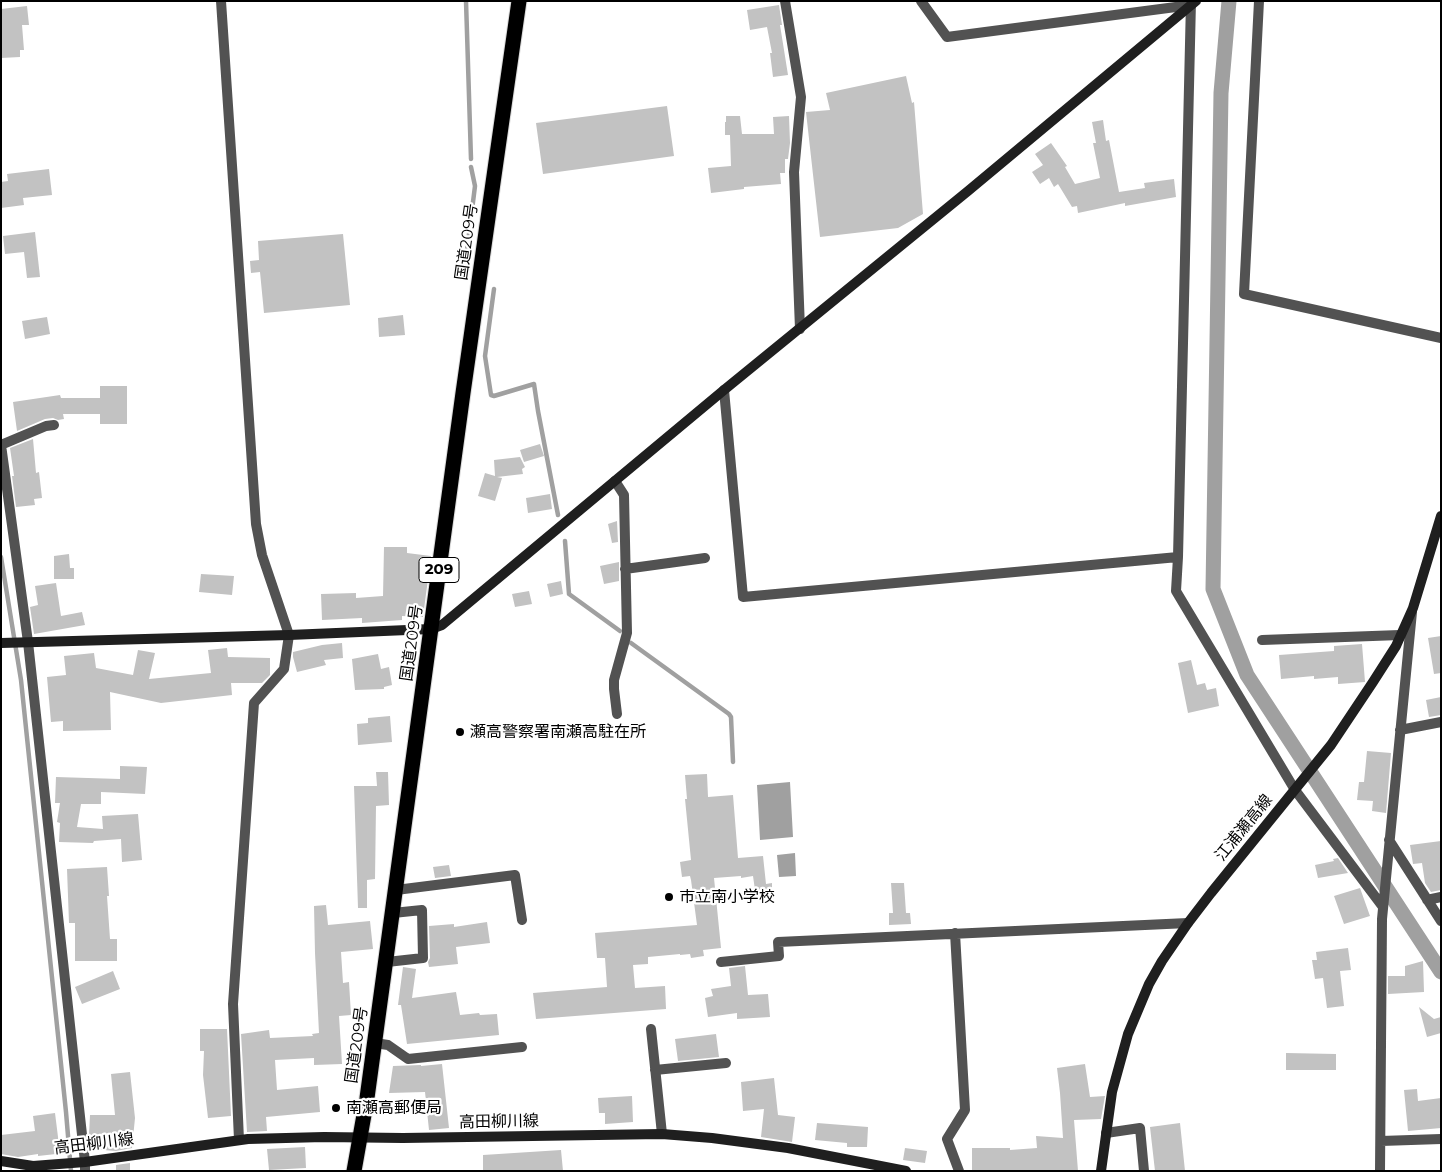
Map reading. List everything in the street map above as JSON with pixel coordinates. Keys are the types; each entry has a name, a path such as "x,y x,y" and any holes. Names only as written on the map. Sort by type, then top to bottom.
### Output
{"highway":[{"name":"国道209号","path":"354,1171 368,1098 431,629 519,1"}],"main road":[{"path":"3,643 289,635 431,629 442,625 1193,2"},
{"name":"江浦瀬高線","path":"1101,1171 1112,1092 1128,1034 1162,961 1211,893 1331,745 1396,646 1413,608 1441,516"},
{"name":"高田柳川線","path":"1,1161 32,1168 62,1164 82,1165 248,1139 662,1134 712,1138 788,1148 906,1171"}],"street":[{"path":"221,1 256,524 262,555 289,635 284,669 254,703 232,1004 239,1140"},
{"path":"784,1 801,97 794,172 800,329"},
{"path":"922,1 947,37 1193,2 1176,591 1295,790 1383,907"},
{"path":"1259,1 1244,294 1441,338"},
{"path":"724,390 743,597 1178,557"},
{"path":"54,425 46,426 1,445 82,1165"},
{"path":"615,481 624,495 627,633 614,680 617,714"},
{"path":"626,568 705,558"},
{"path":"1380,1171 1382,919 1413,608"},
{"path":"1262,640 1400,635"},
{"path":"1400,730 1441,722"},
{"path":"1389,840 1441,921"},
{"path":"396,890 515,875 522,920"},
{"path":"1427,900 1441,897"},
{"path":"386,962 423,958 422,910 393,913"},
{"path":"721,962 779,956 778,942 1188,923"},
{"path":"955,933 965,1110 947,1139 959,1171"},
{"path":"651,1029 662,1134"},
{"path":"375,1043 388,1045 408,1059 522,1047"},
{"path":"655,1070 726,1063"},
{"path":"1106,1133 1140,1128 1144,1171"},
{"path":"1380,1141 1441,1139"}],"shaded area":[{"path":"790,782 793,837 760,840 757,785"},
{"path":"795,853 796,876 779,877 777,855"}],"building":[{"path":"779,5 782,25 780,25 788,75 773,77 770,53 772,53 767,27 750,30 747,10"},
{"path":"27,6 29,25 22,25 24,50 20,50 20,57 1,58 1,9"},
{"path":"906,76 912,103 914,102 923,214 898,228 820,237 806,112 830,110 826,93"},
{"path":"667,106 674,156 543,174 536,123"},
{"path":"726,116 740,116 742,134 774,134 773,117 789,116 790,143 788,159 785,159 785,173 780,173 781,184 744,187 744,189 711,193 708,168 731,166 730,135 725,135"},
{"path":"1103,120 1106,141 1109,140 1119,192 1145,188 1144,183 1174,179 1176,197 1125,206 1125,203 1078,213 1077,206 1072,207 1058,184 1054,187 1049,178 1040,184 1032,172 1043,165 1035,154 1051,143 1067,166 1065,167 1075,184 1100,178 1093,143 1096,143 1092,122"},
{"path":"49,169 52,195 23,198 24,205 1,208 1,182 8,181 7,174"},
{"path":"35,232 40,277 27,278 24,252 5,254 3,236"},
{"path":"343,234 350,305 264,313 260,272 251,273 250,261 259,260 258,241"},
{"path":"403,315 405,335 379,337 378,318"},
{"path":"47,317 50,334 25,339 22,321"},
{"path":"100,386 127,386 127,424 100,424 100,414 63,414 64,419 45,419 17,431 13,402 60,395 61,398 100,398"},
{"path":"33,439 36,473 39,472 42,498 34,499 35,505 16,507 10,448"},
{"path":"540,444 544,456 524,462 520,450"},
{"path":"520,457 525,467 522,469 523,474 497,477 502,478 495,501 478,496 485,473 495,476 494,460"},
{"path":"550,494 552,509 528,513 526,498"},
{"path":"617,521 618,542 612,543 608,524"},
{"path":"384,547 407,547 407,553 431,556 423,617 402,616 402,620 362,623 362,618 322,620 321,594 356,593 356,598 383,596"},
{"path":"69,554 70,568 74,568 74,579 54,579 54,556"},
{"path":"619,562 619,581 604,584 600,566"},
{"path":"201,574 234,576 232,595 199,592"},
{"path":"561,581 563,594 550,597 547,584"},
{"path":"56,583 61,616 82,612 85,625 34,634 30,607 38,605 35,586"},
{"path":"529,591 532,604 515,607 512,594"},
{"path":"1441,636 1441,673 1434,674 1428,638"},
{"path":"342,643 343,658 324,660 326,665 297,672 293,652 322,645"},
{"path":"1362,644 1365,682 1338,684 1338,677 1314,679 1314,676 1281,679 1279,655 1334,651 1334,646"},
{"path":"227,648 228,657 270,658 270,675 262,683 231,683 232,695 161,703 110,692 111,730 63,731 63,721 51,722 47,677 66,675 64,656 94,653 96,668 133,675 138,650 155,653 149,679 211,673 208,650"},
{"path":"378,654 381,669 389,667 392,685 384,687 384,689 355,690 352,659"},
{"path":"1191,660 1197,685 1205,683 1207,690 1216,688 1219,706 1188,713 1178,663"},
{"path":"1441,697 1441,715 1429,717 1426,700"},
{"path":"390,716 392,742 358,745 357,724 368,723 368,718"},
{"path":"1367,751 1391,753 1386,813 1372,811 1373,801 1357,800 1359,782 1364,782"},
{"path":"120,766 147,767 145,794 101,792 101,804 81,804 77,827 103,829 102,816 138,814 142,860 122,862 121,839 94,841 93,843 59,842 60,823 57,822 60,803 55,803 56,777 120,779"},
{"path":"376,772 388,772 389,805 376,806 375,879 367,880 367,908 358,908 354,786 377,786"},
{"path":"707,774 708,797 733,795 738,858 763,856 766,884 772,883 772,895 756,897 753,876 714,878 721,948 703,950 704,956 691,958 690,954 648,957 648,964 633,965 635,988 665,986 666,1009 536,1019 533,993 607,987 605,958 597,958 595,933 697,925 690,876 682,877 680,862 691,860 685,799 687,799 685,775"},
{"path":"1441,841 1441,890 1431,892 1425,883 1422,863 1413,864 1410,845"},
{"path":"1338,858 1348,873 1318,878 1315,865 1334,861 1333,859"},
{"path":"449,865 451,876 435,878 433,867"},
{"path":"107,867 110,939 117,939 117,961 75,961 75,923 69,923 67,869"},
{"path":"891,883 904,883 906,913 910,913 911,924 889,925 889,913 893,913"},
{"path":"1360,888 1370,916 1344,924 1334,896"},
{"path":"326,905 328,925 370,921 373,949 341,952 343,983 349,982 351,1015 339,1016 342,1064 314,1065 314,1058 275,1060 277,1090 318,1086 320,1112 266,1117 267,1131 247,1132 241,1034 269,1030 270,1038 313,1036 312,1034 319,1033 314,906"},
{"path":"487,922 490,943 456,947 458,964 429,967 429,926 454,924 454,927"},
{"path":"1348,948 1351,970 1340,971 1344,1006 1327,1008 1323,978 1315,979 1312,960 1317,960 1316,952"},
{"path":"1423,961 1424,992 1388,994 1388,976 1405,976 1405,966"},
{"path":"745,966 748,995 768,994 770,1017 737,1019 737,1013 708,1017 705,998 713,996 711,989 731,986 729,968"},
{"path":"403,967 416,969 412,998 456,992 460,1015 497,1014 499,1035 407,1044 401,1005 398,1005"},
{"path":"113,971 120,989 82,1004 75,987"},
{"path":"1419,1007 1434,1019 1441,1017 1441,1033 1427,1037"},
{"path":"200,1029 227,1029 231,1116 208,1118 203,1075 204,1051 200,1051"},
{"path":"716,1034 719,1057 678,1061 675,1039"},
{"path":"1286,1053 1336,1054 1336,1070 1286,1070"},
{"path":"442,1064 449,1128 429,1130 425,1092 389,1093 393,1066"},
{"path":"1085,1064 1090,1097 1105,1096 1101,1119 1074,1120 1078,1171 972,1171 972,1148 1010,1148 1010,1150 1037,1148 1036,1136 1063,1138 1057,1068"},
{"path":"130,1072 135,1118 132,1148 116,1151 90,1149 90,1115 115,1115 111,1074"},
{"path":"774,1078 778,1115 795,1117 792,1142 761,1137 764,1109 743,1111 741,1082"},
{"path":"1417,1089 1418,1101 1441,1098 1441,1128 1408,1131 1404,1090"},
{"path":"632,1096 633,1122 605,1124 605,1113 599,1113 598,1098"},
{"path":"55,1113 59,1145 55,1146 56,1154 18,1157 1,1154 1,1135 35,1131 33,1116"},
{"path":"817,1123 868,1127 867,1147 847,1147 847,1143 815,1140"},
{"path":"1180,1123 1185,1171 1155,1171 1150,1127"},
{"path":"305,1147 306,1168 269,1170 267,1149"},
{"path":"905,1148 927,1151 925,1163 903,1160"},
{"path":"561,1150 563,1171 483,1171 483,1155"},
{"path":"130,1163 130,1171 116,1171 116,1165"}],"waterway":[{"path":"466,1 471,159"},
{"path":"1229,1 1221,93 1213,589 1247,675 1441,972"},
{"path":"464,274 475,186 471,167"},
{"path":"494,289 485,356 491,395 494,396 534,384 558,515"},
{"path":"565,541 569,594 620,631"},
{"path":"1,557 21,680 71,1171"},
{"path":"631,643 729,714 731,717 733,762"}],"place":[{"name":"瀬高警察署南瀬高駐在所","path":"460,732"},
{"name":"市立南小学校","path":"669,897"},
{"name":"南瀬高郵便局","path":"336,1108"}]}
